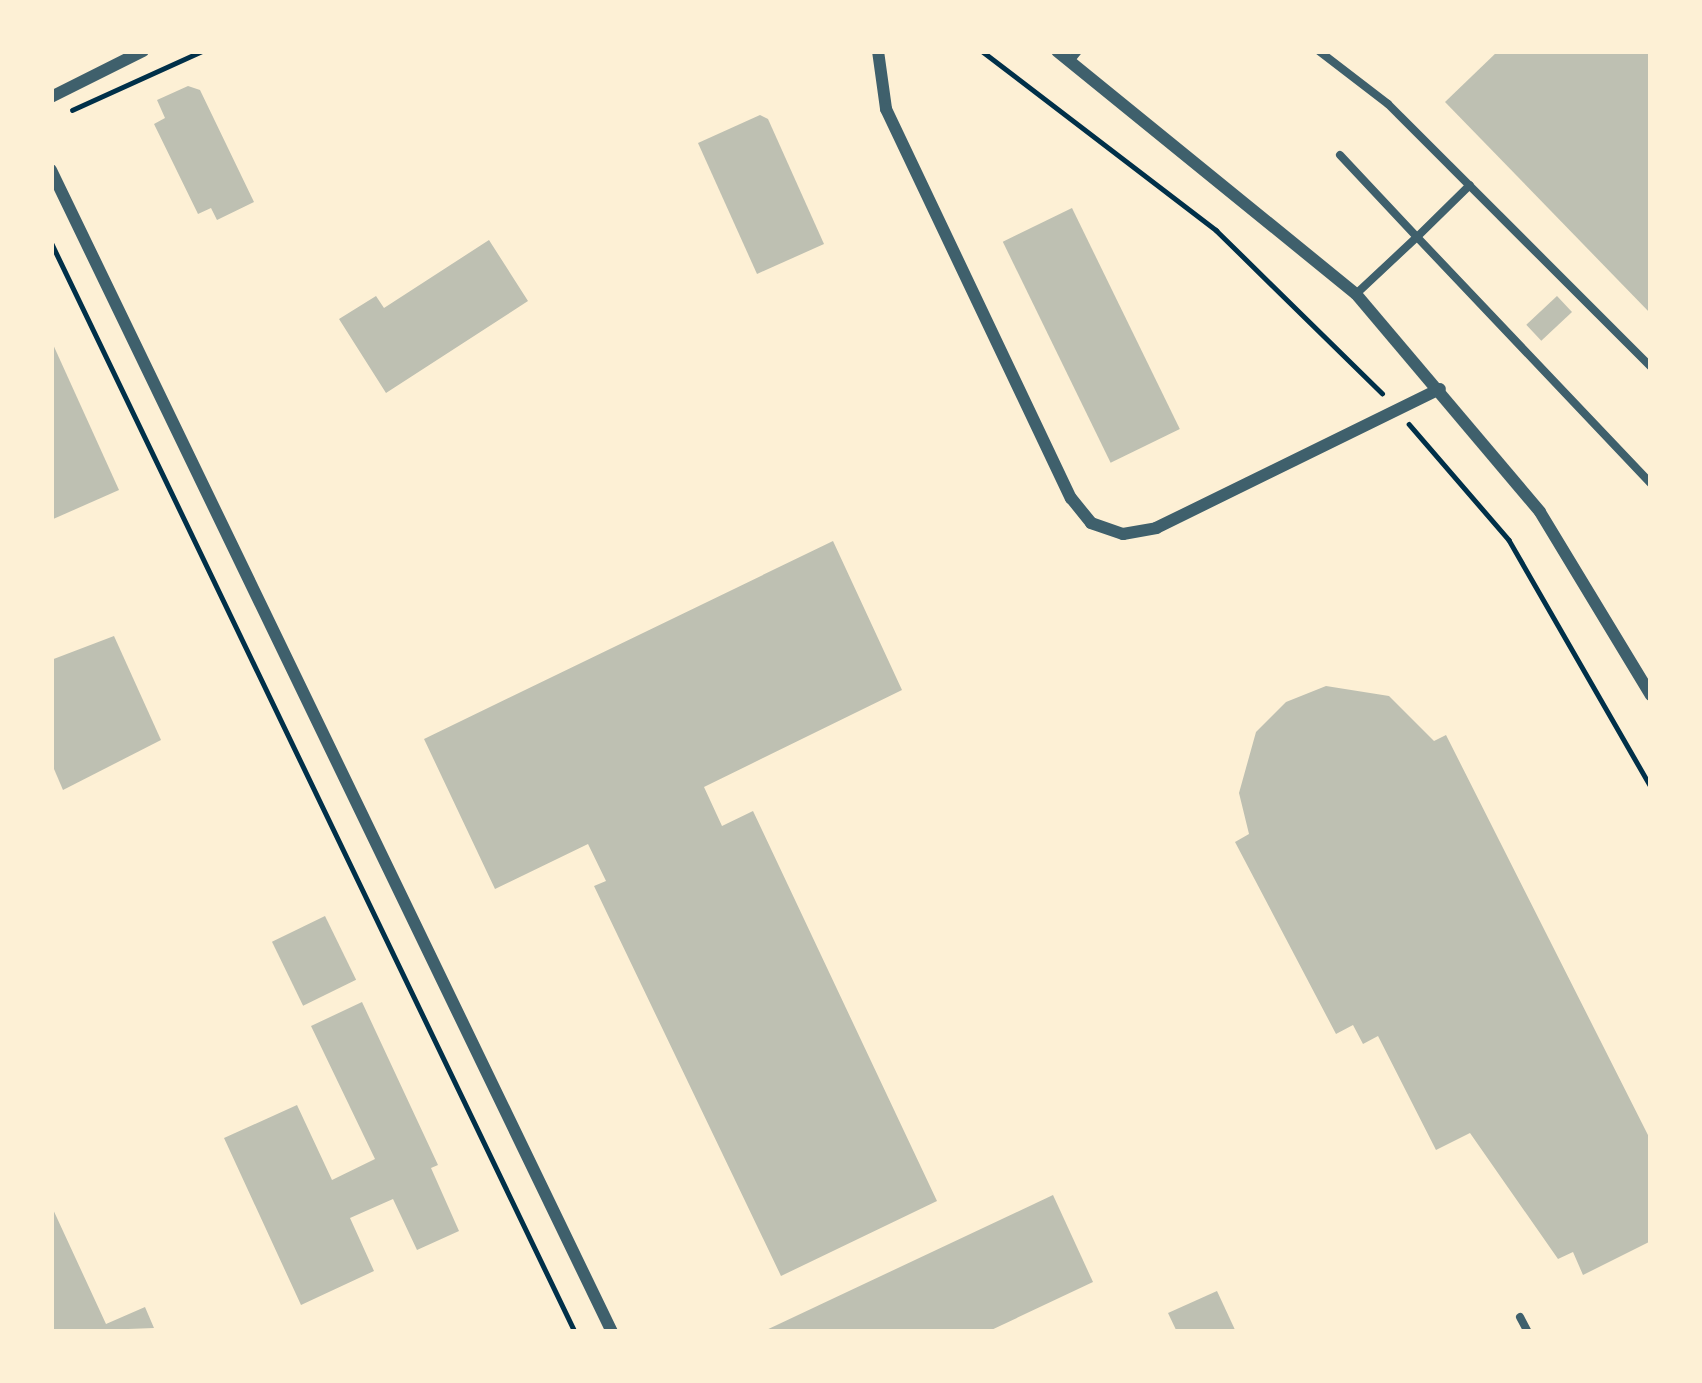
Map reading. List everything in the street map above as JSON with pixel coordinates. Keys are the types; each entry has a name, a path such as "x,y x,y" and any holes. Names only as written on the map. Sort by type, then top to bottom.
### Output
{"street":[{"path":"51,97 143,51"},
{"path":"878,51 886,110 1071,498 1091,523 1123,534 1156,528 1440,389"},
{"path":"1057,51 1074,56 1356,294 1540,512 1651,695"},
{"path":"51,170 612,1332"}],"lane":[{"path":"1319,51 1388,104 1651,367"},
{"path":"1340,155 1651,484"},
{"path":"1356,294 1470,185"},
{"path":"1520,1317 1528,1332"}],"path":[{"path":"67,110 83,110 202,51"},
{"path":"982,51 1216,230 1399,413 1509,540 1651,788"},
{"path":"51,242 575,1332"}],"building":[{"path":"1498,51 1651,51 1651,314 1445,102"},
{"path":"188,86 200,90 254,202 217,220 211,208 198,214 154,124 165,118 157,100"},
{"path":"760,115 768,119 824,244 757,274 698,143"},
{"path":"1072,208 1180,429 1111,463 1003,242"},
{"path":"489,240 528,301 386,393 339,319 376,296 384,308"},
{"path":"1557,296 1572,312 1541,341 1526,325"},
{"path":"51,340 119,490 51,520"},
{"path":"833,541 902,690 704,787 722,826 753,811 937,1201 781,1276 594,886 606,881 588,844 495,889 424,739"},
{"path":"114,636 161,740 63,790 51,762 51,660"},
{"path":"1326,686 1389,696 1434,741 1446,735 1651,1141 1651,1241 1583,1275 1573,1252 1558,1259 1470,1133 1436,1150 1378,1036 1363,1044 1353,1025 1336,1034 1235,842 1249,834 1239,793 1256,732 1286,702"},
{"path":"325,916 356,980 303,1006 272,942"},
{"path":"362,1002 438,1165 431,1168 459,1231 417,1250 393,1199 350,1218 374,1271 301,1305 224,1138 297,1105 332,1180 375,1159 311,1026"},
{"path":"1053,1195 1093,1282 987,1332 762,1332"},
{"path":"51,1205 106,1324 145,1307 154,1328 51,1332"},
{"path":"1217,1291 1236,1332 1177,1332 1168,1313"}]}
